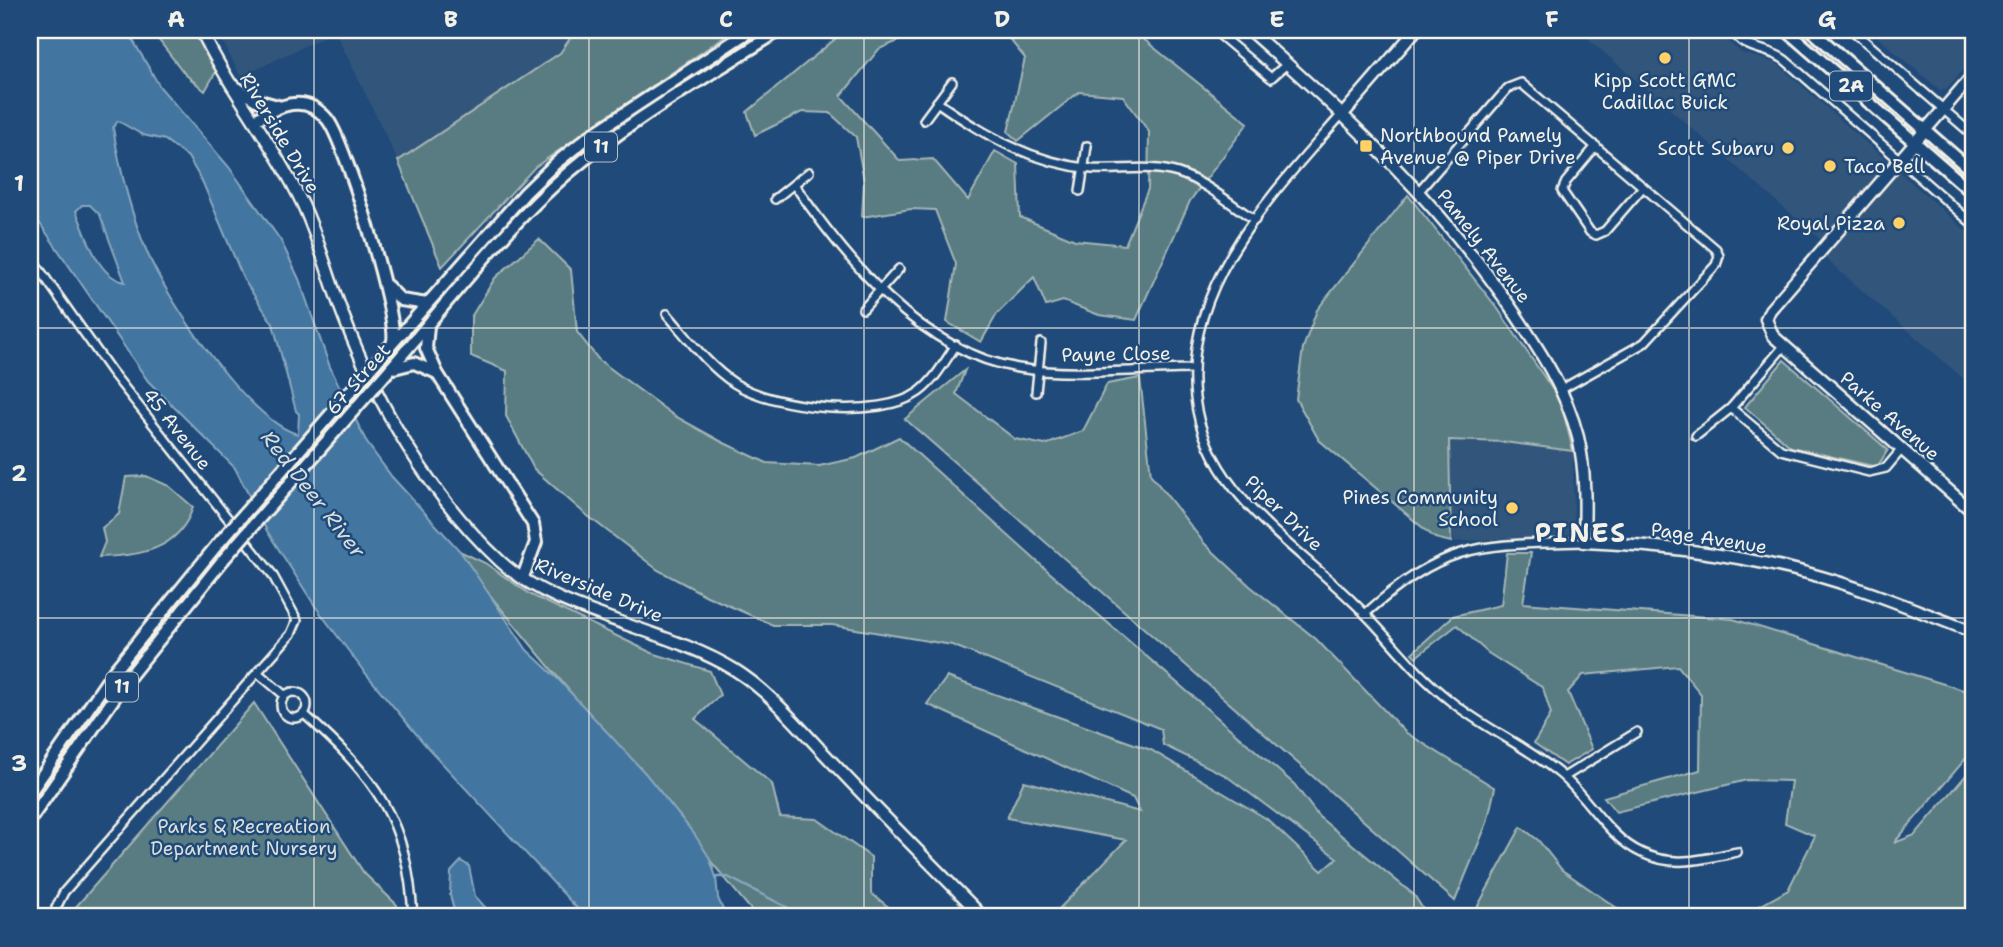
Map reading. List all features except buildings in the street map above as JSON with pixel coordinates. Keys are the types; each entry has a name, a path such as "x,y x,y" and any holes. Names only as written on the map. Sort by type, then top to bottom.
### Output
{"main road":[{"name":"67 Street","path":"30,793 114,671 217,545 392,343 556,163 587,138 751,30"},
{"name":"67 Street","path":"30,820 134,670 223,560 534,205 598,149 780,30"},
{"name":"2A","path":"1786,30 1973,193"},
{"name":"2A","path":"1811,30 1973,172"},
{"path":"232,85 256,100 278,106 300,103 328,119 341,146 386,284 395,329 392,343"},
{"path":"255,120 278,106"},
{"path":"386,284 401,300 430,301"},
{"path":"428,326 426,348 437,373 533,524 536,542 523,577"},
{"path":"390,369 414,363 437,373"}],"street":[{"name":"Riverside Drive","path":"201,30 304,208 343,316 386,407 429,479 456,516 505,565 549,592 693,648 739,673 791,718 983,917"},
{"path":"1214,30 1269,77 1276,76 1288,63"},
{"name":"Piper Drive","path":"1416,30 1255,220 1226,266 1205,311 1194,369 1201,429 1227,482 1254,512 1365,614 1448,699 1525,747 1564,777 1619,838 1644,854 1665,860 1690,862 1737,852"},
{"path":"1733,30 1742,43 1775,53 1785,60 1973,225"},
{"path":"1853,30 1973,135"},
{"name":"Pamely Avenue","path":"1257,32 1344,113 1419,191 1509,304 1562,389 1583,465 1584,542"},
{"path":"1899,161 1973,75"},
{"path":"924,120 952,82"},
{"path":"1419,191 1514,84 1526,85 1716,249 1717,262 1644,343 1562,389"},
{"path":"937,102 1004,145 1039,158 1083,168 1154,168 1177,172 1200,183 1255,220"},
{"path":"1080,191 1087,146"},
{"path":"1596,146 1566,181 1562,191 1588,230 1596,235 1602,233 1643,187"},
{"name":"Parke Avenue","path":"1899,161 1770,310 1766,319 1767,328 1973,512"},
{"path":"775,199 809,172"},
{"name":"Payne Close","path":"794,184 836,242 880,290 956,345 1000,364 1039,370 1194,369"},
{"name":"45 Avenue","path":"30,256 111,371 272,574 292,607 297,623 258,673"},
{"path":"863,309 899,269"},
{"path":"667,314 708,362 733,382 768,399 803,407 880,404 906,399 932,380 956,345"},
{"name":"Payne Close","path":"1036,392 1041,343"},
{"path":"1696,436 1731,408 1784,346"},
{"path":"1731,408 1781,450 1869,472 1886,468 1902,449"},
{"name":"Page Avenue","path":"1365,614 1414,573 1458,552 1499,544 1584,542 1703,552 1806,573 1881,597 1973,632"},
{"path":"59,915 58,903 64,892 258,673 283,694 295,692 304,697 308,705 304,714 294,718 287,714 282,705 283,694"},
{"path":"304,714 357,763 383,800 403,847 413,917"},
{"path":"1564,777 1637,732"}],"shaded area":[{"path":"217,30 576,30 561,53 476,113 398,161 335,31 241,77"},
{"path":"1578,30 1713,30 1742,53 1776,63 1973,237 1973,387 1819,253 1826,244"},
{"path":"1863,30 1973,30 1973,59 1947,88 1940,90 1875,35 1873,39"},
{"name":"Pines Community School","path":"1468,439 1573,451 1574,534 1451,542 1448,440"}],"green space":[{"path":"151,30 193,30 217,70 205,91 185,74"},
{"path":"576,30 734,30 535,167 442,267 398,161 560,53"},
{"path":"846,30 925,30 879,49 841,96 900,161 933,159 968,200 995,151 1018,164 1020,217 1075,240 1125,245 1148,189 1149,132 1123,96 1079,92 1018,141 1008,132 1025,58 1002,30 1132,30 1248,123 1190,201 1136,320 1099,315 1063,301 1046,306 1034,277 997,314 981,342 947,322 956,264 935,210 911,209 862,217 864,181 856,137 830,113 802,112 755,135 747,112"},
{"path":"1408,195 1498,309 1561,402 1573,451 1504,442 1449,440 1451,542 1435,538 1319,440 1296,399 1303,348 1317,310"},
{"path":"539,239 571,270 577,332 599,360 673,415 722,442 767,463 819,466 856,458 899,437 1041,565 1294,784 1319,817 1414,895 1428,917 1051,917 1126,840 1007,818 1024,781 1140,812 1133,798 927,704 947,677 1151,750 1267,819 1322,871 1337,858 1225,775 1163,745 1161,729 952,645 832,625 773,625 707,596 658,570 584,513 534,469 506,416 507,371 471,356 471,317 495,278"},
{"path":"1784,360 1888,450 1877,467 1791,447 1745,407"},
{"path":"965,370 956,394 1015,439 1045,445 1083,431 1107,384 1140,378 1151,475 1205,544 1250,586 1316,639 1405,732 1495,788 1487,823 1455,901 905,419"},
{"path":"146,476 169,486 193,507 187,522 167,542 155,548 128,555 99,557 105,542 102,528 119,514 126,477"},
{"path":"449,546 485,563 531,595 652,653 710,671 720,695 695,719 772,784 780,817 817,819 871,857 871,893 901,917 757,917"},
{"path":"1507,553 1531,553 1523,603 1733,619 1973,693 1973,750 1894,843 1915,835 1973,767 1973,917 1740,917 1788,890 1815,836 1785,823 1791,781 1747,780 1616,812 1604,797 1700,770 1701,694 1678,666 1583,675 1568,692 1592,749 1565,765 1534,743 1551,714 1543,688 1488,653 1457,625 1416,657 1412,653 1453,616 1501,605"},
{"name":"Parks & Recreation Department Nursery","path":"254,703 364,873 397,905 397,917 83,917 74,909"},
{"path":"1521,827 1538,840 1562,870 1630,917 1473,915"}],"water":[{"name":"Red Deer River","path":"30,30 127,30 160,87 229,167 281,241 299,279 330,367 367,443 392,477 460,551 527,650 558,679 646,774 695,835 709,857 716,877 718,898 726,917 585,917 428,748 362,669 315,606 267,531 235,468 148,381 30,209","holes":["118,121 143,135 165,140 188,157 203,183 244,280 273,324 299,414 298,434 278,425 256,407 234,383 190,327 157,273 141,237 126,191 113,128","82,205 90,205 100,215 125,282 107,272 94,253 76,211"]},
{"path":"461,861 469,866 475,896 494,917 456,917 450,895 451,872"}],"waterway":[{"path":"716,877 728,877 806,917"}],"place":[{"name":"Kipp Scott GMC Cadillac Buick","path":"1665,58"},
{"name":"Northbound Pamely Avenue @ Piper Drive","path":"1366,146"},
{"name":"Scott Subaru","path":"1788,148"},
{"name":"Taco Bell","path":"1830,166"},
{"name":"Royal Pizza","path":"1899,223"},
{"name":"Pines Community School","path":"1512,508"}],"district":[{"name":"PINES","path":"1581,532"}]}
